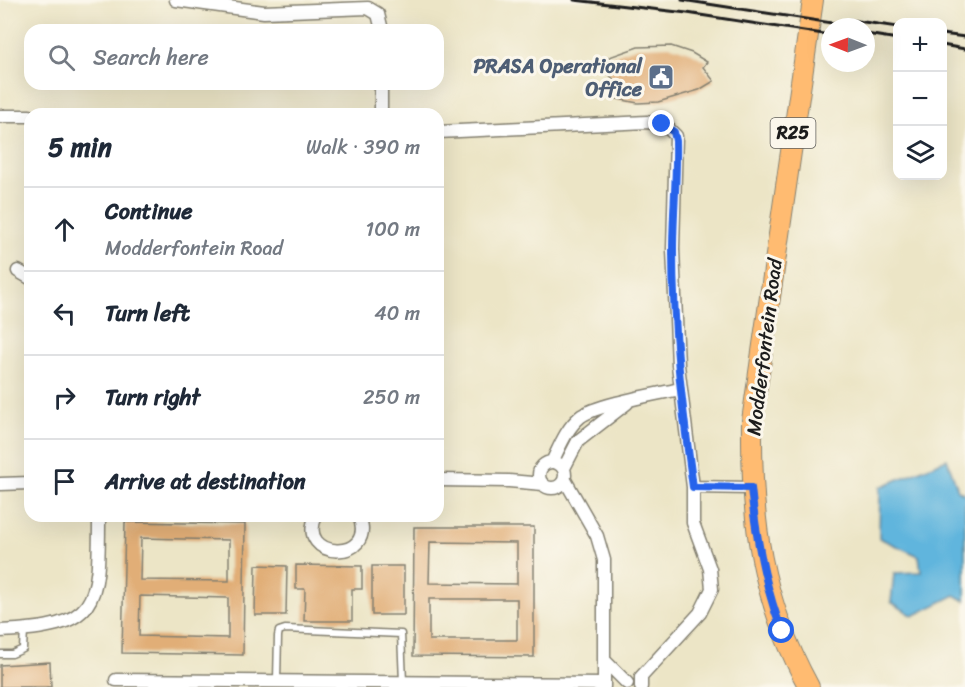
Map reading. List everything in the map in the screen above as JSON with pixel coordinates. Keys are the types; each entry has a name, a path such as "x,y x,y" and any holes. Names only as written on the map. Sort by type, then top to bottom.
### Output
{"main road":[{"name":"Modderfontein Road","path":"809,687 787,642 769,593 754,522 751,488 752,421 813,0"}],"street":[{"path":"176,0 264,12 368,8 378,14 380,24"},
{"path":"381,90 381,108"},
{"path":"0,116 24,116"},
{"path":"444,132 647,122 670,128 676,141 673,249 680,388 693,487 694,530 710,570 712,589 700,613 641,677 641,685 624,685 604,660"},
{"path":"18,271 24,274"},
{"path":"553,475 568,430 579,418 592,410 680,388"},
{"path":"444,480 509,481 553,475 578,441 628,402"},
{"path":"579,418 590,431"},
{"path":"116,680 277,680 604,686 604,560 597,536 553,475"},
{"path":"0,484 24,483"},
{"path":"693,487 751,488"},
{"path":"0,631 59,625 80,614 92,600 99,575 99,522"},
{"path":"315,522 313,530 315,538 326,549 334,552 351,548 357,542 362,526 361,522"}],"lane":[{"path":"277,680 279,631 296,629 401,634 403,682"},
{"path":"0,654 12,654 23,649 24,630"}],"water":[{"path":"947,459 958,490 965,494 965,601 955,595 913,616 891,602 894,573 921,572 919,556 879,538 880,487"}],"building":[{"name":"PRASA Operational Office","path":"671,46 692,53 707,62 703,67 714,81 699,90 658,102 638,103 602,96 615,81 598,61 638,47"},
{"path":"125,522 245,524 243,655 122,653","holes":["141,538 229,540 229,581 140,580","140,596 228,598 228,638 139,636"]},
{"path":"414,527 534,527 534,657 413,656","holes":["430,542 517,543 517,584 429,583","429,599 517,599 517,640 429,640"]},
{"path":"256,565 287,566 286,615 255,615"},
{"path":"296,565 362,566 362,589 352,589 352,621 304,621 305,589 296,589"},
{"path":"372,566 404,566 404,615 372,615"},
{"path":"50,662 51,687 0,687 0,665"}],"railway":[{"path":"574,0 687,13 821,34"},
{"path":"682,0 821,21"},
{"path":"875,24 893,26"},
{"path":"875,35 893,38"},
{"path":"947,35 965,37"},
{"path":"947,46 965,49"}],"place":[{"name":"PRASA Operational Office","path":"661,77"}],"route":[{"path":"662,124 670,128 676,136 674,319 693,487 751,488 754,522 766,585 782,631"}]}
